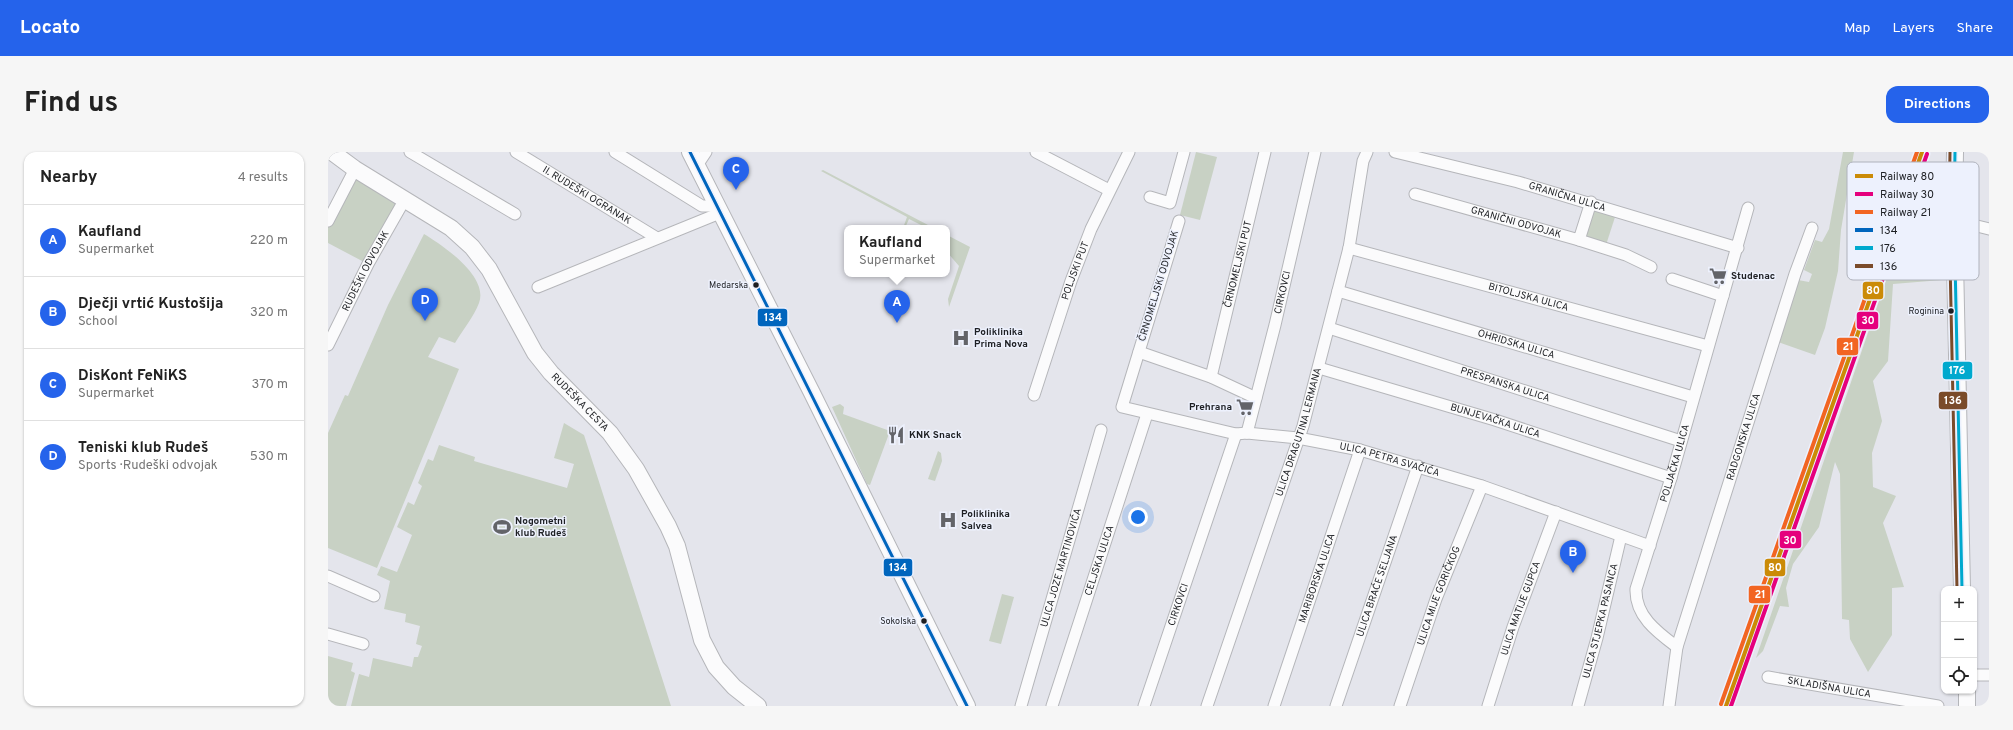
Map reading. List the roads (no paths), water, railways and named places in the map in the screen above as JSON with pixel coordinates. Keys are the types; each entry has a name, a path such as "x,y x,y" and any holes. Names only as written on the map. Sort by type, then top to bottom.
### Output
{"street":[{"name":"RUDEŠKA CESTA","path":"332,152 355,169 451,228 472,247 489,269 535,353 551,373 610,433 632,463 665,520 677,546 702,640 716,667 734,687 758,706"},
{"path":"410,152 515,214"},
{"name":"II. RUDEŠKI OGRANAK","path":"516,152 657,238"},
{"path":"615,152 702,206 718,210"},
{"path":"690,152 696,167 808,385 967,706"},
{"path":"696,167 706,152"},
{"path":"1036,152 1109,190"},
{"name":"POLJSKI PUT","path":"1034,395 1071,281 1091,229 1129,152"},
{"path":"1150,198 1170,203 1184,152"},
{"name":"ČRNOMELJSKI PUT","path":"1211,377 1265,152"},
{"name":"CIRKOVCI","path":"1144,706 1241,434 1256,398 1275,325 1315,152"},
{"name":"ULICA DRAGUTINA LERMANA","path":"1206,706 1303,426 1349,248 1363,161 1367,152"},
{"name":"GRANIČNA ULICA","path":"1395,152 1518,182 1591,202 1738,248"},
{"path":"1956,152 1956,162"},
{"path":"328,221 355,169"},
{"name":"GRANIČNI ODVOJAK","path":"1414,194 1580,240 1626,255 1650,267"},
{"name":"RUDEŠKI ODVOJAK","path":"328,345 368,264 404,198"},
{"path":"1580,240 1591,202"},
{"name":"POLJAČKA ULICA","path":"1677,647 1649,624 1637,603 1636,589 1671,478 1722,296 1738,248 1748,208"},
{"path":"538,288 657,238 718,210"},
{"name":"ČRNOMELJSKI ODVOJAK","path":"1122,407 1179,221"},
{"path":"1979,226 1989,229"},
{"name":"RADGONSKA ULICA","path":"1677,647 1795,274 1812,228"},
{"name":"BITOLJSKA ULICA","path":"1349,248 1708,346"},
{"path":"1672,279 1722,296"},
{"path":"1955,280 1962,586"},
{"name":"OHRIDSKA ULICA","path":"1338,292 1693,398"},
{"name":"PRESPANSKA ULICA","path":"1329,328 1681,441"},
{"name":"ČRNOMELJSKI ODVOJAK","path":"1139,352 1211,377 1256,398"},
{"name":"BUNJEVAČKA ULICA","path":"1319,368 1495,420 1671,478"},
{"name":"ULICA PETRA SVAČIĆA","path":"1122,407 1147,414 1241,434 1298,438 1360,450 1482,486 1650,546"},
{"name":"CELJSKA ULICA","path":"1052,706 1147,414"},
{"name":"ULICA JOZE MARTINOVIĆA","path":"1021,706 1101,430"},
{"name":"MARIBORSKA ULICA","path":"1274,706 1360,450"},
{"name":"ULICA BRAĆE SELJANA","path":"1336,706 1418,466"},
{"name":"ULICA MIJE GORIČKOG","path":"1400,706 1436,599 1482,486"},
{"name":"ULICA MATIJE GUPCA","path":"1488,706 1513,627 1556,512"},
{"name":"ULICA STJEPKA PASANCA","path":"1578,706 1597,638 1622,536"},
{"path":"328,576 374,596"},
{"path":"328,634 363,644"},
{"path":"1669,706 1677,647"},
{"path":"1977,675 1989,675"},
{"name":"SKLADIŠNA ULICA","path":"1768,677 1938,706"},
{"path":"1966,694 1967,706"}],"rail line":[{"name":"21","path":"1913,162 1917,152"},
{"name":"80","path":"1918,162 1922,152"},
{"name":"30","path":"1924,162 1927,154"},
{"name":"21","path":"1721,704 1872,280"},
{"name":"80","path":"1726,706 1877,280"},
{"name":"30","path":"1731,706 1882,280"}],"place":[{"name":"DisKont FeNiKS","path":"736,190"},
{"name":"Studenac","path":"1718,276"},
{"name":"Medarska","path":"756,285"},
{"name":"Roginina","path":"1951,311"},
{"name":"Teniski klub Rudeš","path":"425,321"},
{"name":"Kaufland","path":"897,323"},
{"name":"Poliklinika Prima Nova","path":"961,338"},
{"name":"Prehrana","path":"1245,407"},
{"name":"KNK Snack","path":"896,435"},
{"name":"Poliklinika Salvea","path":"948,520"},
{"name":"Nogometni klub Rudeš","path":"502,527"},
{"name":"Dječji vrtić Kustošija","path":"1573,573"},
{"name":"Sokolska","path":"924,621"}]}
